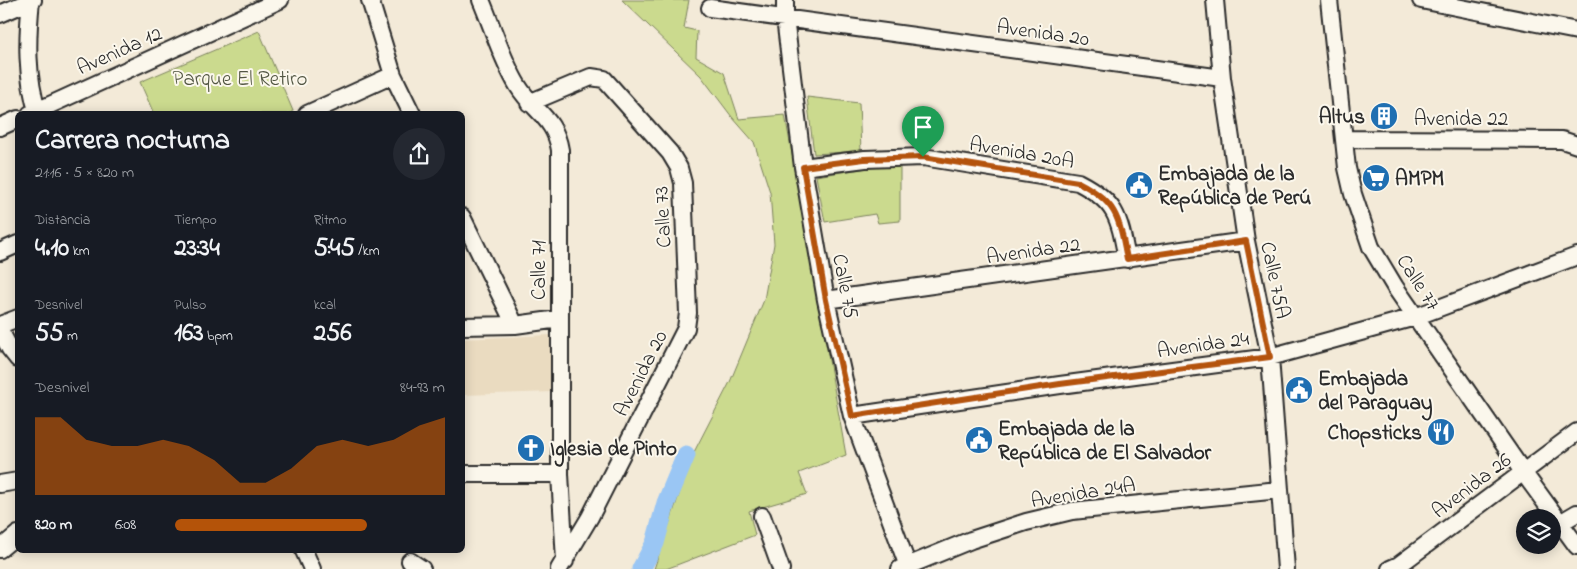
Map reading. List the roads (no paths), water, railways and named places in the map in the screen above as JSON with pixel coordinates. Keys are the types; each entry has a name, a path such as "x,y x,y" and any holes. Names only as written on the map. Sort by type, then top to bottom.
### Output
{"street":[{"path":"0,14 32,0 27,46 28,68 35,111"},
{"name":"Avenida 12","path":"39,111 280,0"},
{"path":"370,0 393,75 411,111"},
{"name":"Calle 71","path":"481,0 517,85 529,103 553,126 558,136 560,150 559,319 562,565"},
{"name":"Calle 75","path":"785,0 785,18 803,167 826,300 852,416 906,568"},
{"name":"Calle 75A","path":"1215,0 1222,78 1246,241 1270,357 1286,569"},
{"name":"Calle 77","path":"1329,0 1347,168 1353,194 1370,246 1394,287 1550,509"},
{"path":"1421,0 1577,30"},
{"name":"Avenida 20","path":"710,8 1222,78"},
{"path":"314,111 393,75"},
{"name":"Calle 73","path":"529,103 584,80 597,77 604,79 670,153 679,168 683,183 688,313 686,328"},
{"path":"0,128 15,120"},
{"name":"Avenida 22","path":"1344,139 1562,140 1577,145"},
{"name":"Avenida 20A","path":"803,167 864,159 923,157 1078,182 1098,192 1116,214 1122,232 1127,259"},
{"path":"465,223 515,324"},
{"name":"Avenida 22","path":"826,300 1246,241"},
{"path":"0,252 15,245"},
{"name":"Avenida 24","path":"852,416 1060,384 1270,357 1415,317 1577,256"},
{"path":"0,326 15,319"},
{"path":"465,326 515,324 559,319"},
{"name":"Avenida 20","path":"562,565 590,517 686,328"},
{"path":"0,330 15,355"},
{"name":"Avenida 26","path":"1390,569 1399,565 1577,432"},
{"path":"465,474 560,474"},
{"path":"0,484 15,482"},
{"name":"Avenida 24A","path":"906,568 990,534 1026,522 1072,511 1280,490"},
{"path":"1561,522 1577,513"},
{"path":"762,516 781,569"},
{"name":"Calle 77","path":"1561,524 1577,546"},
{"path":"0,549 15,536"},
{"path":"305,553 312,569"}],"waterway":[{"path":"641,569 655,543 666,503 686,455"}],"place":[{"name":"Altus","path":"1384,116"},
{"name":"AMPM","path":"1376,178"},
{"name":"Embajada de la República de Perú","path":"1139,185"},
{"name":"Embajada del Paraguay","path":"1299,390"},
{"name":"Chopsticks","path":"1441,432"},
{"name":"Embajada de la República de El Salvador","path":"979,440"},
{"name":"Iglesia de Pinto","path":"531,448"}],"park label":[{"name":"Parque El Retiro","path":"240,78"}]}
